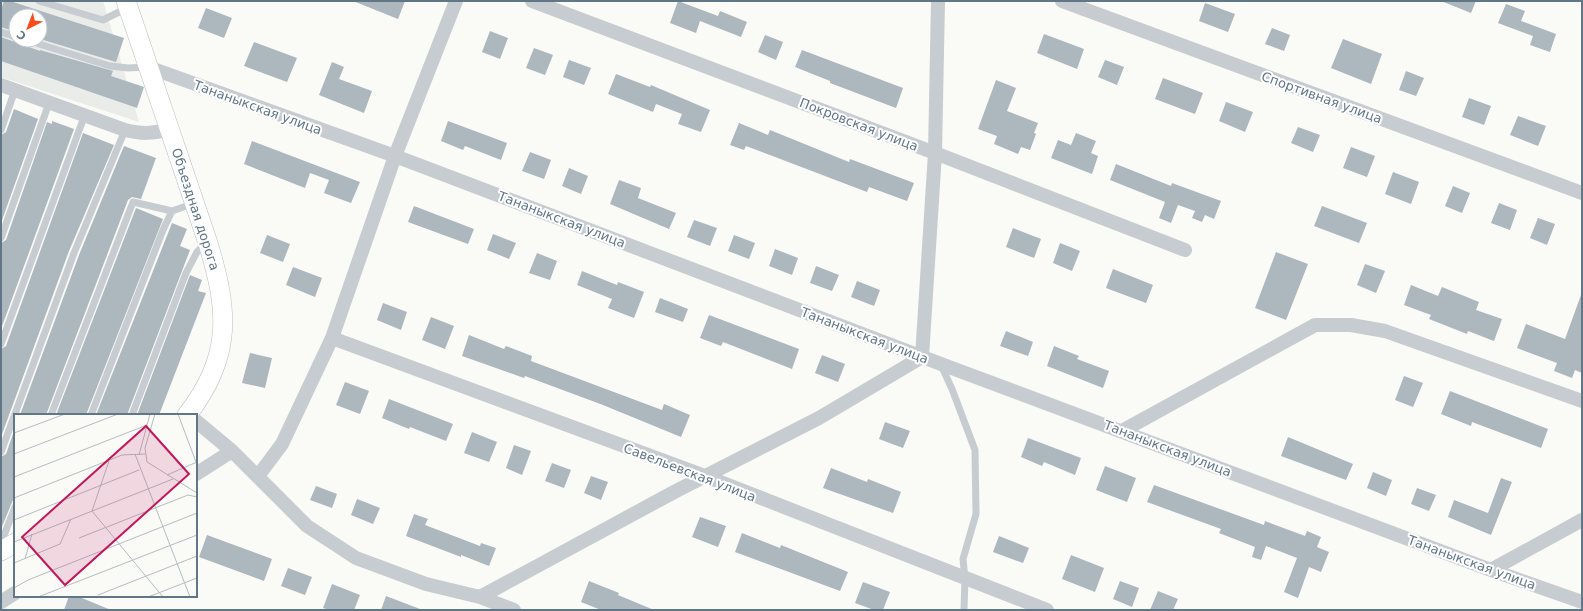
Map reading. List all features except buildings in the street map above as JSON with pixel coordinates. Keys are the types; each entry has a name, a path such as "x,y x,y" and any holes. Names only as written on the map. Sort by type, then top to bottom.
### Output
{"main road":[{"name":"Объездная дорога","path":"127,4 194,203 208,240 219,279 223,305 221,340 216,364 191,414"},
{"path":"1,551 14,544"}],"street":[{"path":"258,476 282,444 332,338 395,156 456,1"},
{"name":"Покровская улица","path":"532,1 935,153 1184,250"},
{"path":"480,596 705,476 819,418 922,357 935,153 938,1"},
{"name":"Спортивная улица","path":"1062,1 1582,193"},
{"name":"Тананыкская улица","path":"148,67 395,156 922,357 1491,570 1582,602"},
{"path":"1,85 84,117 125,130 142,134 156,134 169,129"},
{"path":"1122,431 1315,325 1351,325 1386,331 1582,401"},
{"name":"Савельевская улица","path":"332,338 705,476 1047,610"},
{"path":"197,422 232,451 307,526 356,558 426,584 480,596 514,610"},
{"path":"197,473 232,451"},
{"path":"1491,570 1582,520"},
{"path":"1,602 14,594"}],"lane":[{"path":"39,1 104,20 127,4"},
{"path":"48,47 110,66 128,68 148,67"},
{"path":"1,130 15,90"},
{"path":"1,238 49,103"},
{"path":"1,344 84,117"},
{"path":"15,414 74,253 125,130"},
{"path":"51,414 133,202 172,211 194,203"},
{"path":"91,414 163,230 172,211"},
{"path":"132,414 186,273 197,252 208,240"},
{"path":"941,364 975,450 976,514 963,559 965,579 964,610"},
{"path":"1,452 14,417"},
{"path":"1,543 14,510"}],"shaded area":[{"path":"1,1 103,1 139,122 1,77"}]}
